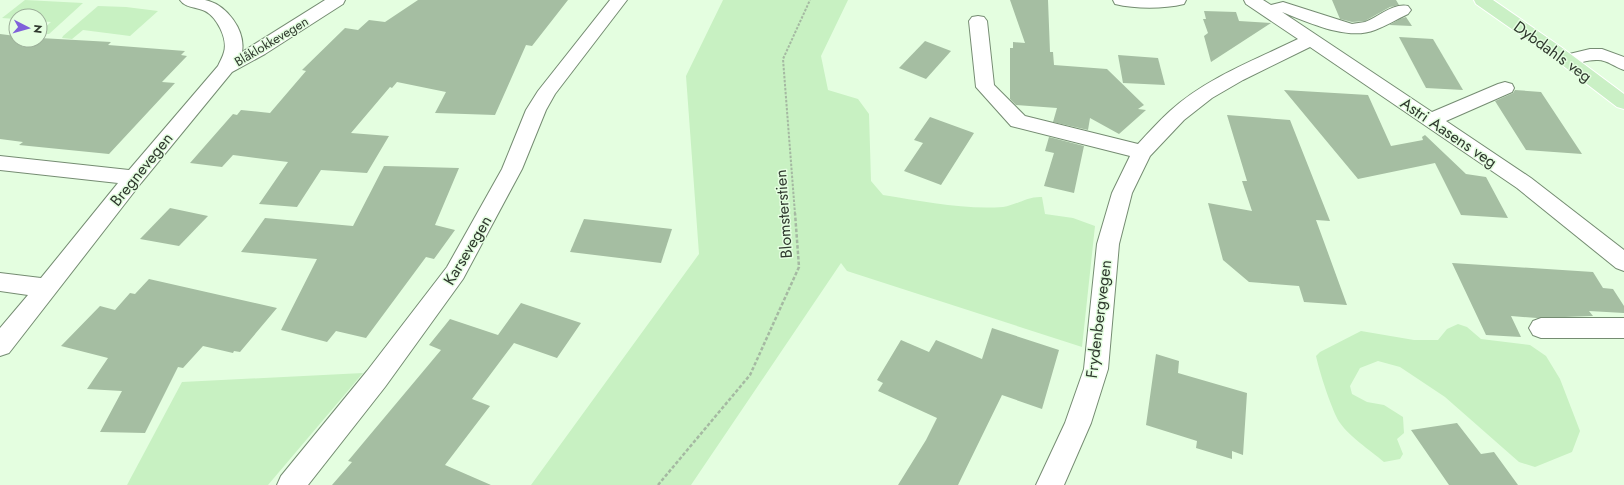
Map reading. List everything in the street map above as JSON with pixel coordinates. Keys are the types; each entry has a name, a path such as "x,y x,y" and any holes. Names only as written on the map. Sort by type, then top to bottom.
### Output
{"main road":[{"name":"Dybdahls veg","path":"1482,0 1624,102"}],"street":[{"name":"Bregnevegen","path":"0,346 134,178 226,68 234,50 230,29 225,20 212,8 188,0"},
{"name":"Blåklokkevegen","path":"226,68 258,50 337,0"},
{"name":"Karsevegen","path":"291,485 376,379 455,272 505,182 536,110 547,91 619,0"},
{"path":"1121,0 1154,2 1178,0"},
{"name":"Astri Aasens veg","path":"1252,0 1524,183 1624,262"},
{"path":"1269,10 1283,7 1328,24 1352,28 1368,27 1402,10"},
{"path":"978,21 985,87 1018,121 1142,152"},
{"name":"Frydenbergvegen","path":"1050,485 1078,423 1096,369 1108,244 1122,193 1142,152 1176,115 1205,94 1236,76 1310,40"},
{"path":"1567,60 1599,53 1611,56 1624,64"},
{"path":"1431,120 1505,88"},
{"path":"0,163 134,178"},
{"path":"0,282 46,288"},
{"path":"1541,328 1624,328"}],"path":[{"name":"Blomsterstien","path":"658,485 750,375 799,267 783,59 810,0"}],"green space":[{"path":"25,0 83,3 49,34 48,25 51,22 48,22 48,8 15,8"},
{"path":"723,0 848,0 821,56 828,90 858,99 869,114 871,181 883,195 943,204 988,208 1003,207 1027,199 1042,197 1045,214 1073,218 1095,226 1082,347 847,271 841,263 691,485 531,485 699,254 686,76"},
{"path":"98,6 126,7 158,11 130,36 83,30 72,39 62,38"},
{"path":"8,13 8,18 2,18"},
{"path":"1458,324 1467,327 1481,339 1530,345 1546,356 1560,379 1580,431 1572,452 1535,467 1519,462 1445,397 1400,367 1378,361 1360,368 1350,386 1352,394 1367,402 1384,405 1403,417 1404,433 1397,439 1403,454 1400,459 1384,462 1342,426 1332,406 1320,371 1316,356 1320,352 1361,331 1414,340 1438,340 1447,329"},
{"path":"363,373 268,485 127,485 182,382"}],"building":[{"path":"418,0 568,0 532,46 526,45 495,115 435,113 446,92 397,82 392,88 390,87 351,133 389,136 367,173 321,170 297,207 259,204 288,162 233,155 222,167 190,163 233,114 237,115 241,110 270,113 306,71 302,70 345,28 358,30 369,20 385,22"},
{"path":"1010,0 1048,0 1050,52 1053,52 1054,65 1107,69 1144,105 1138,109 1146,110 1119,134 1090,118 1088,130 1053,122 1057,108 1016,105 1010,99 1010,48 1013,48 1013,42 1025,43"},
{"path":"1332,0 1396,0 1399,5 1390,7 1365,21 1352,22 1340,19"},
{"path":"1204,11 1236,12 1239,21 1271,23 1211,62 1204,36 1208,33 1203,19 1206,19"},
{"path":"1406,17 1412,26 1389,25 1400,19"},
{"path":"0,34 8,35 8,48 48,48 48,38 111,42 108,45 185,51 181,55 187,56 162,82 175,83 109,154 19,145 23,142 0,139"},
{"path":"1399,37 1433,39 1463,90 1426,88"},
{"path":"925,41 951,51 926,79 899,68"},
{"path":"1118,55 1158,58 1165,85 1123,83"},
{"path":"1284,90 1368,95 1391,146 1423,140 1422,137 1425,135 1466,174 1486,177 1508,218 1461,215 1435,163 1358,179"},
{"path":"1515,90 1541,92 1582,154 1526,150 1495,101 1513,93"},
{"path":"1227,115 1290,120 1330,221 1316,220 1347,305 1304,302 1299,286 1249,282 1223,260 1208,203 1252,211 1242,181 1247,181"},
{"path":"930,117 974,133 941,185 904,171 923,143 914,140"},
{"path":"1049,137 1084,146 1074,193 1044,186 1054,153 1045,151"},
{"path":"384,166 459,168 435,225 455,230 434,259 426,257 366,338 336,331 327,342 281,330 317,259 241,252 265,218 353,226"},
{"path":"170,208 208,216 179,246 140,239"},
{"path":"584,219 672,229 661,263 570,252"},
{"path":"1452,263 1593,272 1603,288 1613,289 1624,306 1624,313 1589,311 1593,316 1537,318 1511,316 1521,337 1486,335"},
{"path":"149,279 277,308 240,352 234,351 233,353 203,346 183,368 178,367 145,433 100,432 122,391 87,389 108,358 61,346 100,306 115,310 130,293 135,294"},
{"path":"521,303 581,323 557,358 514,343 472,399 490,406 445,465 491,485 332,485 352,462 348,461 441,350 429,345 450,319 498,335"},
{"path":"992,328 1059,350 1042,409 1002,395 958,485 898,485 926,440 937,418 878,391 883,383 877,380 901,340 929,352 936,340 982,359"},
{"path":"1156,354 1179,361 1178,373 1247,393 1243,455 1232,451 1232,459 1196,448 1197,441 1146,425"},
{"path":"1457,423 1481,454 1494,452 1518,485 1449,485 1411,430"}]}
